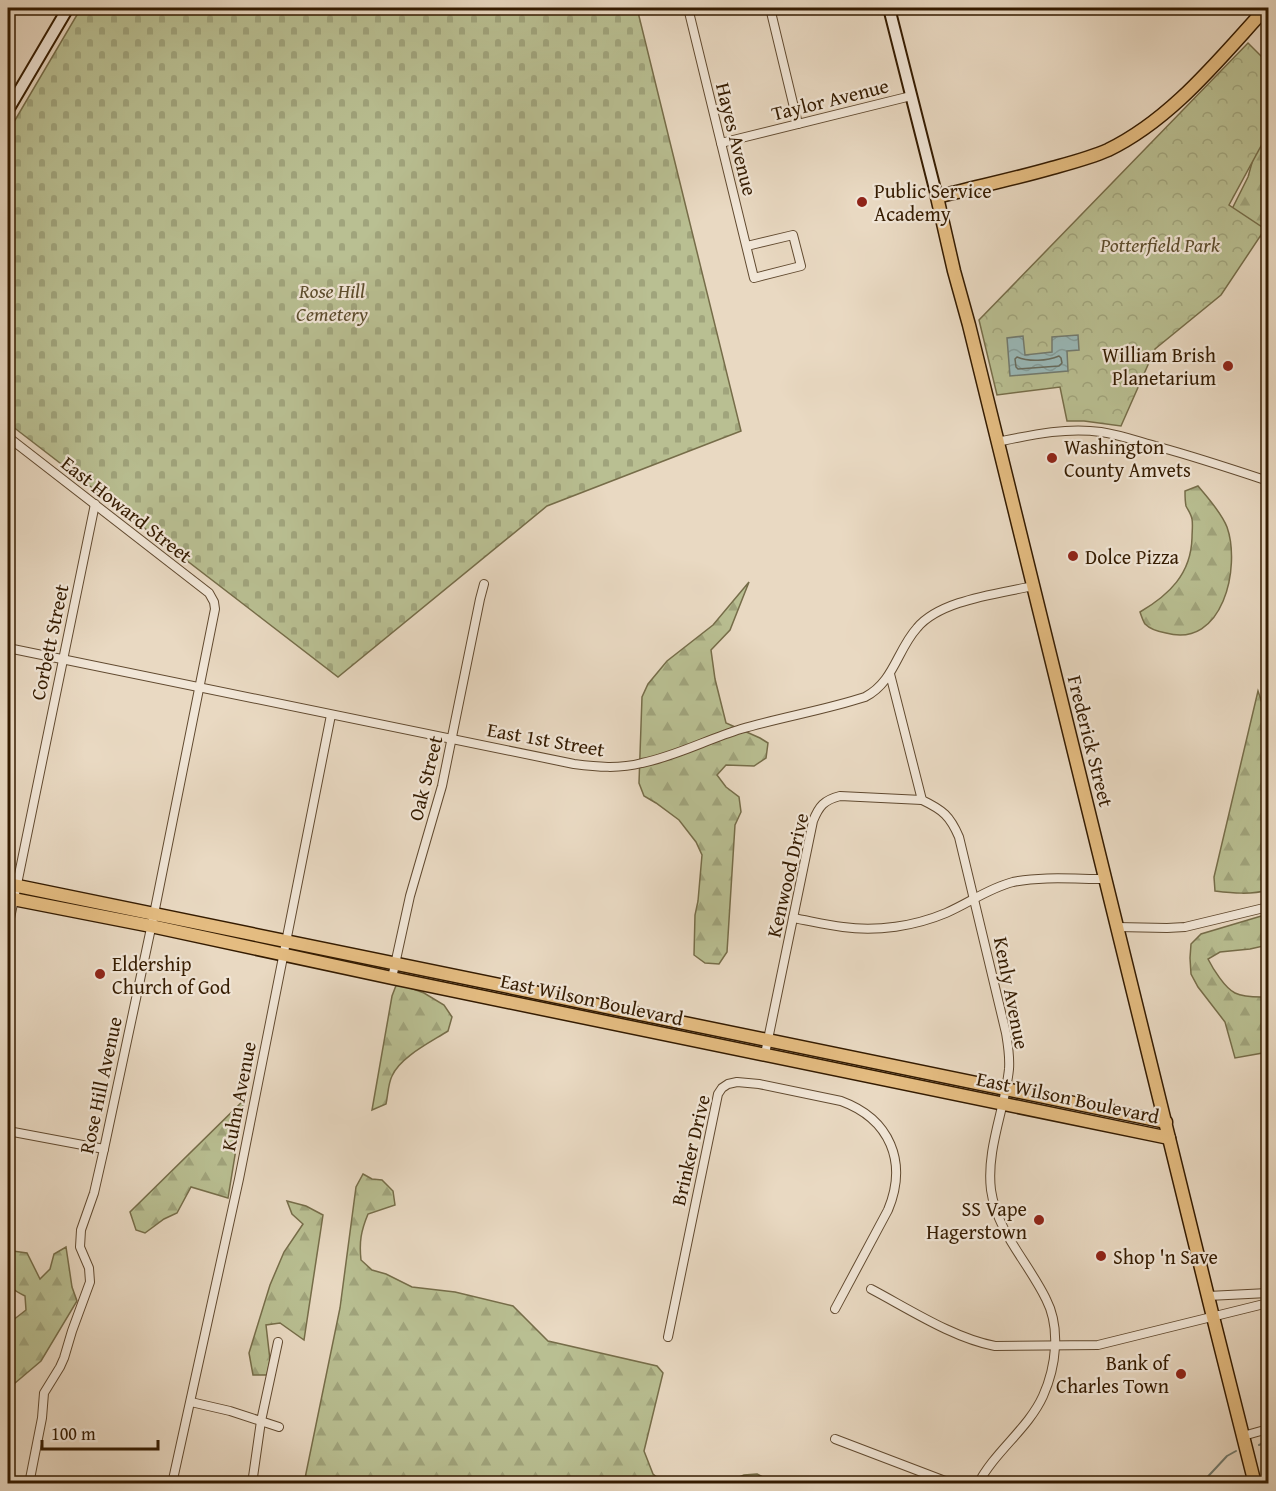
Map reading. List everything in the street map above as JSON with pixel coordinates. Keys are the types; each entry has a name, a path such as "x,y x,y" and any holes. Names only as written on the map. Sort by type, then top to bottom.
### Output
{"main road":[{"path":"8,110 68,8"},
{"name":"Frederick Street","path":"889,8 1255,1484"},
{"path":"937,197 1032,174 1082,159 1128,139 1166,112 1266,8"},
{"name":"East Wilson Boulevard","path":"12,885 154,914 392,978 1169,1138"},
{"name":"East Wilson Boulevard","path":"10,899 151,926 284,948 395,963 1166,1122"},
{"path":"1071,1118 1076,1110 1111,1118 1121,1112"}],"street":[{"name":"Hayes Avenue","path":"688,8 754,278 801,266 793,235 747,246"},
{"path":"770,8 798,124"},
{"name":"Taylor Avenue","path":"721,143 911,96"},
{"path":"997,442 1040,433 1101,432 1211,462 1269,481"},
{"name":"East Howard Street","path":"8,437 209,593 214,602 215,614"},
{"name":"Corbett Street","path":"8,928 12,885 95,504"},
{"name":"Oak Street","path":"392,978 410,896 438,804 484,584"},
{"name":"East 1st Street","path":"8,648 574,764 601,767 627,766 658,759 753,726 865,697 881,686 911,635 925,619 956,604 1033,586"},
{"name":"Rose Hill Avenue","path":"29,1484 44,1393 60,1367 90,1282 89,1268 82,1256 79,1239 94,1193 104,1149 215,614"},
{"path":"890,674 922,800"},
{"name":"Kuhn Avenue","path":"172,1484 239,1179 331,715"},
{"name":"Kenwood Drive","path":"765,1054 813,821 817,811 824,803 840,796 922,800"},
{"name":"Kenly Avenue","path":"922,800 945,813 952,822 959,837 974,898 1009,1052 1006,1089 991,1158 991,1191 997,1214 1006,1234 1046,1299 1051,1312 1056,1346 1049,1381 1035,1410 989,1466 978,1484"},
{"path":"793,918 844,928 886,928 946,913 996,888 1025,880 1105,879"},
{"path":"1117,927 1185,927 1269,907"},
{"name":"Brinker Drive","path":"668,1336 718,1094 728,1084 737,1082 759,1084 841,1101 866,1113 887,1138 897,1169 894,1195 835,1309"},
{"path":"8,1131 104,1149"},
{"path":"871,1289 925,1318 980,1343 995,1346 1098,1345 1269,1304"},
{"path":"1208,1296 1269,1293"},
{"path":"252,1484 261,1421 279,1342"},
{"path":"191,1402 230,1411 279,1427"},
{"path":"1243,1436 1269,1429"},
{"path":"835,1438 953,1484"}],"green space":[{"name":"Rose Hill Cemetery","path":"81,8 637,8 741,431 547,506 338,677 8,423 8,132"},
{"name":"Potterfield Park","path":"1248,43 1268,63 1268,133 1229,205 1265,229 1221,295 1155,349 1121,426 1067,421 1060,387 997,395 979,320"},
{"path":"1268,106 1268,233 1223,255 1223,227 1248,177"},
{"path":"1198,486 1218,511 1227,527 1231,544 1229,582 1223,601 1214,617 1202,629 1186,635 1161,632 1145,624 1140,612 1169,591 1183,573 1191,551 1192,528 1192,517 1186,506 1185,491"},
{"path":"749,582 730,630 711,650 715,679 726,723 768,743 766,758 754,766 726,765 717,775 726,787 739,797 741,812 735,825 727,952 719,964 705,963 694,955 695,915 702,855 696,842 679,820 644,796 639,783 642,697 648,684 667,661 713,625"},
{"path":"1258,691 1268,721 1268,890 1248,893 1215,891 1214,877"},
{"path":"1268,914 1268,945 1220,952 1208,959 1223,983 1231,991 1239,995 1268,997 1268,1052 1235,1058 1225,1022 1198,987 1191,974 1191,944 1201,934"},
{"path":"397,983 424,993 444,1005 452,1017 448,1031 402,1062 392,1076 386,1104 372,1110 392,996"},
{"path":"244,1100 228,1198 191,1187 177,1213 164,1219 145,1233 136,1230 130,1212"},
{"path":"363,1174 372,1179 382,1180 393,1191 395,1205 368,1214 360,1242 361,1260 372,1270 412,1287 455,1292 513,1306 548,1341 657,1366 663,1373 644,1451 653,1474 664,1483 304,1483 340,1308 356,1187"},
{"path":"287,1201 306,1206 323,1215 304,1340 280,1323 266,1325 270,1360 267,1375 253,1375 249,1353 270,1285 284,1252 303,1224 292,1214"},
{"path":"66,1247 72,1287 77,1301 41,1361 8,1389 8,1324 26,1310 25,1296 12,1288 7,1280 11,1255 13,1251 27,1253 40,1279 50,1269 54,1254"},
{"path":"757,1474 771,1483 724,1483 744,1475"}],"water":[{"path":"1078,335 1079,350 1067,351 1068,371 1010,376 1007,338 1023,336 1025,355 1052,352 1052,337"}],"waterway":[{"path":"1259,1445 1268,1441"},
{"path":"1201,1484 1227,1456 1236,1451"}],"place":[{"name":"Public Service Academy","path":"862,202"},
{"name":"William Brish Planetarium","path":"1228,366"},
{"name":"Washington County Amvets","path":"1052,458"},
{"name":"Dolce Pizza","path":"1073,556"},
{"name":"Eldership Church of God","path":"100,974"},
{"name":"SS Vape Hagerstown","path":"1039,1220"},
{"name":"Shop 'n Save","path":"1101,1256"},
{"name":"Bank of Charles Town","path":"1181,1374"}]}
